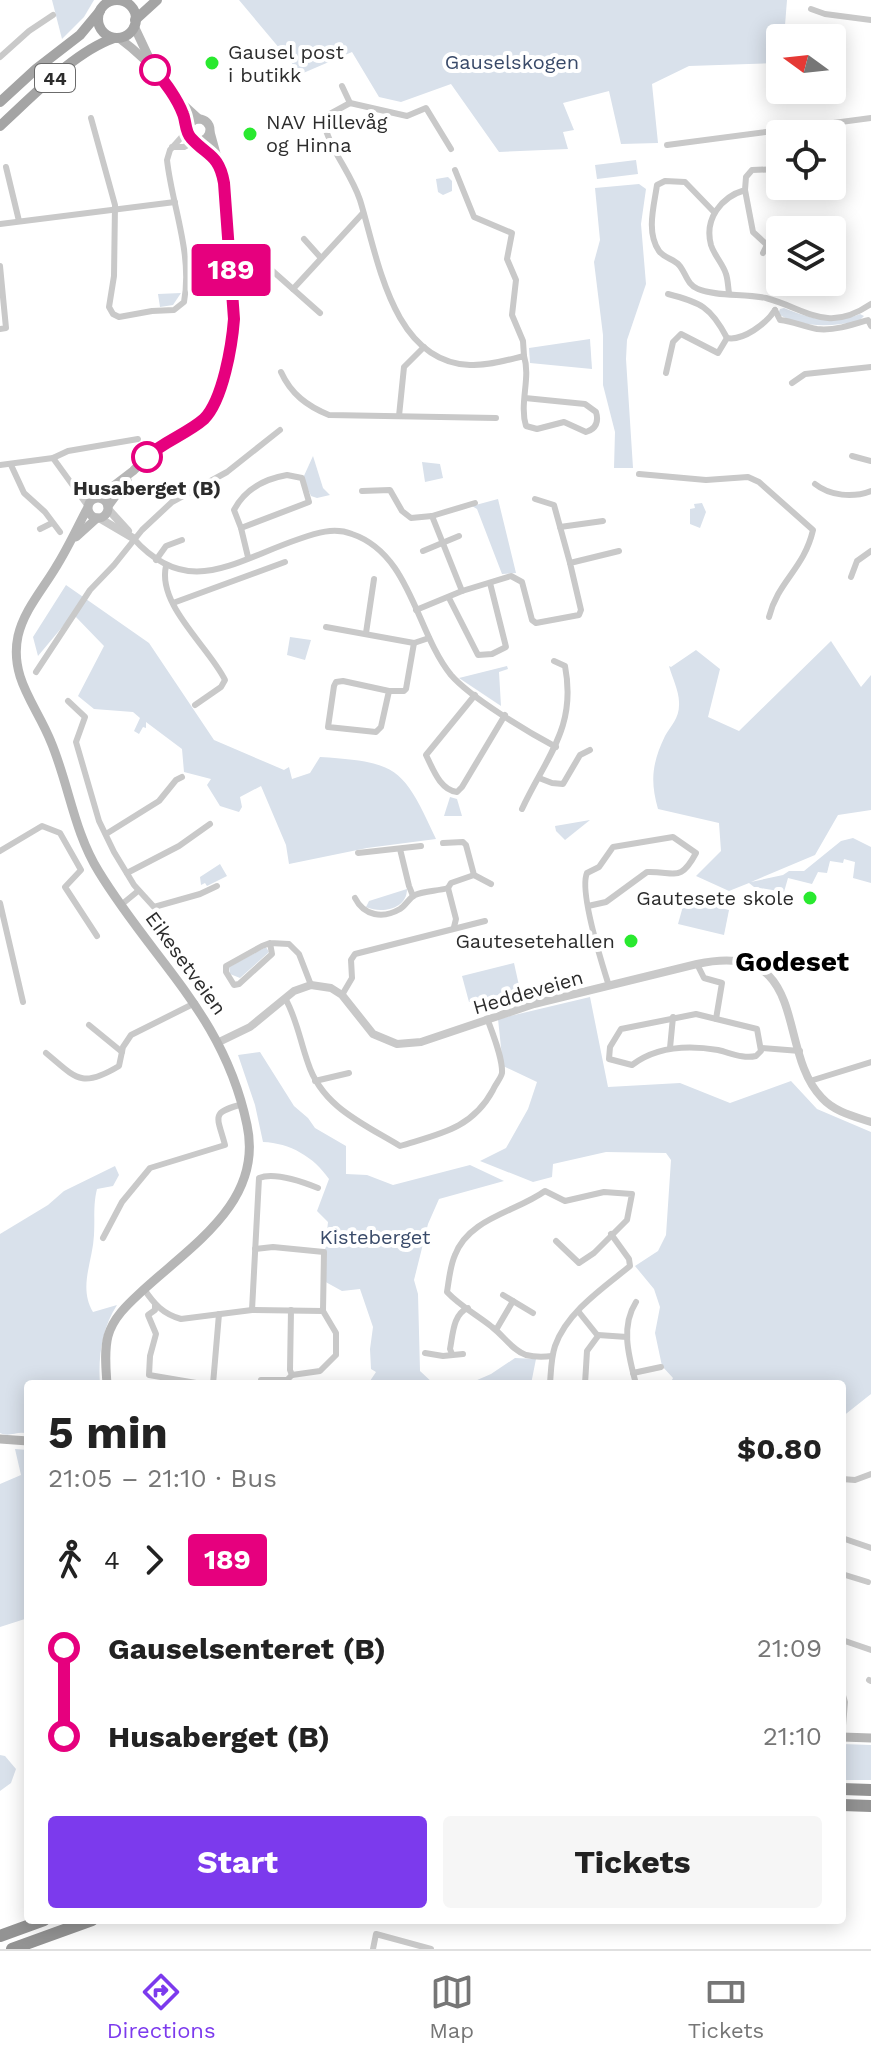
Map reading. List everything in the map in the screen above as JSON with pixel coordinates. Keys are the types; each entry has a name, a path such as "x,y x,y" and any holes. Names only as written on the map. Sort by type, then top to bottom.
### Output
{"highway":[{"path":"846,1789 871,1790"},
{"path":"846,1805 871,1806"},
{"path":"0,1936 33,1924"},
{"path":"12,1949 81,1924"}],"main road":[{"name":"44","path":"0,102 80,35 108,3 120,0 132,8 135,23"},
{"name":"44","path":"0,126 98,45 128,34 157,0"},
{"path":"100,11 98,24 101,30 117,38 155,70 175,97 209,124 220,168 229,250 233,331 215,404 203,419 161,445 133,471 89,501 87,507 93,517 103,517 133,471"},
{"path":"135,23 155,70"},
{"path":"175,97 187,130 220,168"},
{"path":"187,130 191,122 199,119"},
{"path":"196,141 206,139 210,132"},
{"path":"98,497 108,508"},
{"name":"Eikesetveien","path":"87,507 71,542 22,620 16,657 23,688 51,742 77,824 97,869 195,1003 219,1042 243,1104 250,1155 238,1196 215,1225 120,1312 108,1336 107,1380"},
{"name":"Eikesetveien","path":"71,542 98,518"},
{"path":"0,1439 24,1441"},
{"path":"846,1737 871,1738"}],"street":[{"path":"811,9 871,20"},
{"path":"0,57 53,15"},
{"path":"342,86 350,103"},
{"path":"451,149 426,108 407,116 350,103 328,115 324,123 353,183 397,315 411,335 424,347 450,362 473,366 524,356"},
{"path":"91,118 115,210 114,276 109,307 119,317 174,310 184,302 185,270 167,160 172,147 187,130"},
{"path":"667,145 871,118"},
{"path":"172,147 184,147 196,141"},
{"path":"6,167 19,221"},
{"path":"455,170 474,217 512,233 507,259 516,280 513,319 523,341 527,364 525,398 524,421 531,428 541,429 564,422 586,432 598,421 596,412 585,404 525,398"},
{"path":"763,253 767,245 753,232 745,190 746,177 752,170 766,170"},
{"path":"714,212 685,182 665,181 657,185 651,222 660,253 679,264 698,289 729,293 823,318 848,315 871,304"},
{"path":"729,293 726,274 710,240 709,230 714,212 734,193 745,190"},
{"path":"0,224 175,202"},
{"path":"293,289 363,213"},
{"path":"304,239 321,258"},
{"path":"229,250 249,250 320,313"},
{"path":"0,266 6,328 0,329"},
{"path":"668,294 700,303 710,312 727,338 735,339 768,319 776,306"},
{"path":"776,306 780,320 812,328 837,328 868,320 871,326"},
{"path":"666,373 673,342 681,334 718,353 727,338"},
{"path":"399,416 403,372 406,364 424,347"},
{"path":"792,383 805,374 871,367"},
{"path":"281,372 293,392 310,407 323,413 343,417 496,418"},
{"path":"36,672 90,590 114,565 133,538 172,502 227,472 280,430"},
{"path":"0,465 53,458 68,451 138,439"},
{"path":"852,456 871,461"},
{"path":"53,458 87,507"},
{"path":"11,465 24,493 45,512 60,532"},
{"path":"639,474 706,480 748,477 759,482 813,530 806,555 777,593 769,617"},
{"path":"241,528 309,502 302,478 293,475 271,478 247,493 234,508 248,557"},
{"path":"70,482 98,497"},
{"path":"815,484 848,495 871,491"},
{"path":"362,491 390,490 407,516 418,519 475,503"},
{"path":"416,610 511,576 520,580 532,620 536,623 576,616 581,610 554,505 535,499"},
{"path":"108,508 156,560 181,571 205,571 328,531 350,533 369,542 395,569 451,675 475,695 556,747"},
{"path":"432,516 462,591"},
{"path":"98,518 133,538"},
{"path":"560,527 603,521"},
{"path":"40,529 52,523"},
{"path":"423,551 459,536"},
{"path":"156,560 166,546 182,540"},
{"path":"570,563 619,551"},
{"path":"851,577 857,561 871,551"},
{"path":"173,603 285,562"},
{"path":"166,566 164,584 173,603 225,680 221,687 195,705"},
{"path":"366,633 374,579"},
{"path":"449,598 478,655 492,654 506,647 490,583"},
{"path":"326,627 414,643 429,638"},
{"path":"389,691 381,727 376,732 328,727 336,682 404,691 414,643"},
{"path":"522,809 565,724 569,688 565,666 554,661"},
{"path":"475,695 426,755 442,786 449,791 457,792 462,787 505,715"},
{"path":"68,701 85,717 76,742 99,821 138,891 154,907 217,886"},
{"path":"539,778 563,784 580,755 590,750"},
{"path":"106,834 159,801 182,777"},
{"path":"60,833 77,824"},
{"path":"127,873 179,846 210,824"},
{"path":"0,851 42,826 60,833 81,870 65,887 97,936"},
{"path":"588,906 606,902 647,872 676,875 684,872 696,853 673,837 613,847 599,867 585,876 588,906 609,986"},
{"path":"443,843 463,842 466,845 474,875"},
{"path":"358,853 421,846"},
{"path":"400,849 413,896"},
{"path":"355,898 361,908 376,915 398,910 413,896 448,888 451,883 474,875 491,884"},
{"path":"448,888 456,919 453,928"},
{"path":"121,905 138,891"},
{"path":"0,903 23,1002"},
{"path":"219,1042 250,1027 300,987 331,988 342,995 352,978 351,960 355,954 485,921"},
{"path":"270,943 272,954 234,985 226,966 270,943 289,944 299,954 311,985"},
{"name":"Heddeveien","path":"342,995 373,1034 397,1044 421,1042 487,1018 609,986 697,964 736,961 766,974 784,998 810,1081 821,1097 837,1110 871,1122"},
{"path":"697,964 704,978 722,983 716,1019"},
{"path":"285,998 295,1017 315,1081 327,1099 400,1146 450,1130 474,1116 486,1103 502,1074 496,1042 487,1018"},
{"path":"46,1053 82,1080 119,1066 125,1042 133,1033 195,1003"},
{"path":"696,1014 757,1029 761,1048 756,1056 747,1058 716,1050 670,1048 649,1053 632,1065 611,1061 610,1047 621,1029 673,1017 696,1014"},
{"path":"670,1048 673,1017"},
{"path":"89,1025 122,1052"},
{"path":"761,1048 800,1051"},
{"path":"810,1081 871,1062"},
{"path":"315,1081 349,1073"},
{"path":"103,1238 122,1202 150,1168 225,1145 219,1113 243,1104"},
{"path":"252,1310 258,1181 261,1176 306,1183 318,1188"},
{"path":"552,1356 525,1354 513,1347 447,1292 454,1256 467,1234 545,1191 565,1201 604,1192 632,1194 627,1220 594,1253 579,1263 556,1241"},
{"path":"550,1380 552,1356 565,1326 630,1266 629,1259 611,1234"},
{"path":"255,1249 273,1247 324,1252 323,1311 336,1333 336,1355 320,1371 292,1375 287,1380 261,1380"},
{"path":"144,1289 155,1305 171,1317 181,1319 252,1310 323,1311"},
{"path":"503,1295 533,1313"},
{"path":"496,1330 513,1301"},
{"path":"635,1380 627,1337 631,1309 636,1302"},
{"path":"155,1305 155,1310 148,1315 156,1334 149,1375 178,1380"},
{"path":"452,1354 450,1349 457,1317 468,1308"},
{"path":"291,1310 292,1375"},
{"path":"578,1311 598,1335 627,1337"},
{"path":"213,1380 219,1314"},
{"path":"585,1380 587,1351 598,1335"},
{"path":"425,1353 443,1356 463,1354"},
{"path":"633,1373 661,1367"},
{"path":"846,1479 855,1480 871,1474"},
{"path":"846,1539 871,1548"},
{"path":"846,1575 868,1582"},
{"path":"846,1641 871,1650"},
{"path":"373,1949 376,1934 431,1949"}],"green space":[{"path":"52,0 94,0 84,17 62,39"},
{"name":"Gauselskogen","path":"239,0 787,0 785,24 766,24 766,63 689,66 652,84 658,143 621,144 609,91 563,103 574,130 563,132 568,149 499,152 451,84 401,102 379,97 352,52 301,74"},
{"path":"636,160 638,174 597,179 595,165"},
{"path":"448,177 452,181 452,191 443,195 438,192 436,179"},
{"path":"639,184 646,189 641,224 646,284 627,340 626,359 633,468 614,468 615,432 603,385 603,335 594,262 600,240 595,188"},
{"path":"181,293 173,305 160,307 158,294"},
{"path":"784,308 821,319 864,316 859,321 817,325 796,322 778,314"},
{"path":"590,339 592,369 530,363 529,348"},
{"path":"313,456 323,488 330,495 311,496 303,478"},
{"path":"422,462 440,464 443,478 425,482"},
{"path":"498,499 516,573 502,574 477,509 472,506"},
{"path":"702,503 706,512 700,528 690,524 690,509 695,508 694,504"},
{"path":"66,585 149,643 214,740 284,770 289,767 292,779 310,773 320,757 383,766 406,783 436,839 367,848 289,864 286,845 261,786 240,797 242,807 239,812 220,806 207,785 211,779 184,772 182,749 146,722 146,728 143,727 139,734 134,731 140,718 133,712 94,709 78,696 104,646 73,614 38,656 33,637"},
{"path":"290,637 311,640 305,660 287,655"},
{"path":"831,641 861,687 871,675 871,810 838,815 815,855 751,882 789,871 804,871 841,841 853,838 871,847 871,883 853,878 855,862 844,859 843,863 830,861 827,873 818,872 812,884 788,878 784,892 754,887 749,883 729,891 696,876 721,851 719,823 658,809 654,790 657,755 679,708 678,693 669,666 696,650 720,669 708,717 739,731"},
{"path":"507,666 508,669 499,672 501,706 459,678"},
{"path":"450,797 457,799 462,816 444,816"},
{"path":"590,820 565,840 556,831 555,826"},
{"path":"220,864 227,876 207,886 205,883 201,885 200,877"},
{"path":"407,889 403,901 392,908 379,910 366,907 369,901"},
{"path":"685,899 729,910 724,935 678,924"},
{"path":"266,947 269,952 240,978 230,974 229,967"},
{"path":"514,963 520,990 469,1002 462,976"},
{"path":"590,997 608,1087 680,1083 730,1103 791,1081 817,1109 871,1132 871,1394 846,1414 846,1380 672,1380 662,1366 655,1333 660,1307 654,1289 635,1266 658,1251 666,1235 671,1160 666,1153 606,1152 553,1164 552,1177 533,1182 480,1161 506,1148 528,1109 537,1082 503,1066 498,1019"},
{"name":"Kisteberget","path":"260,1052 294,1106 315,1128 346,1146 346,1174 367,1175 393,1185 470,1165 504,1181 439,1199 428,1224 414,1280 418,1294 420,1371 430,1380 371,1380 376,1372 371,1369 373,1327 360,1289 342,1291 322,1280 328,1222 317,1211 329,1179 316,1164 300,1153 283,1145 263,1142 255,1105 238,1055"},
{"path":"115,1166 119,1175 113,1186 97,1189 93,1245 86,1284 93,1312 117,1305 102,1343 100,1380 24,1380 24,1433 7,1435 0,1433 0,1234 48,1205 64,1191"},
{"path":"515,1358 536,1359 532,1380 477,1380"},
{"path":"15,1449 24,1450 24,1619 0,1627 0,1484 21,1475"},
{"path":"846,1744 871,1745 871,1780 846,1780"},
{"path":"0,1755 5,1756 16,1769 11,1783 0,1791"}],"bus line":[{"name":"189","path":"147,457 198,423 212,409 218,397 232,340 234,319 224,183 220,168 211,154 189,136 175,97 155,70"}],"place":[{"name":"Gausel post i butikk","path":"212,63"},
{"name":"NAV Hillevåg og Hinna","path":"250,134"},
{"name":"Husaberget (B)","path":"147,457"},
{"name":"Gautesete skole","path":"810,898"},
{"name":"Gautesetehallen","path":"631,941"}],"district":[{"name":"Godeset","path":"792,961"}]}
